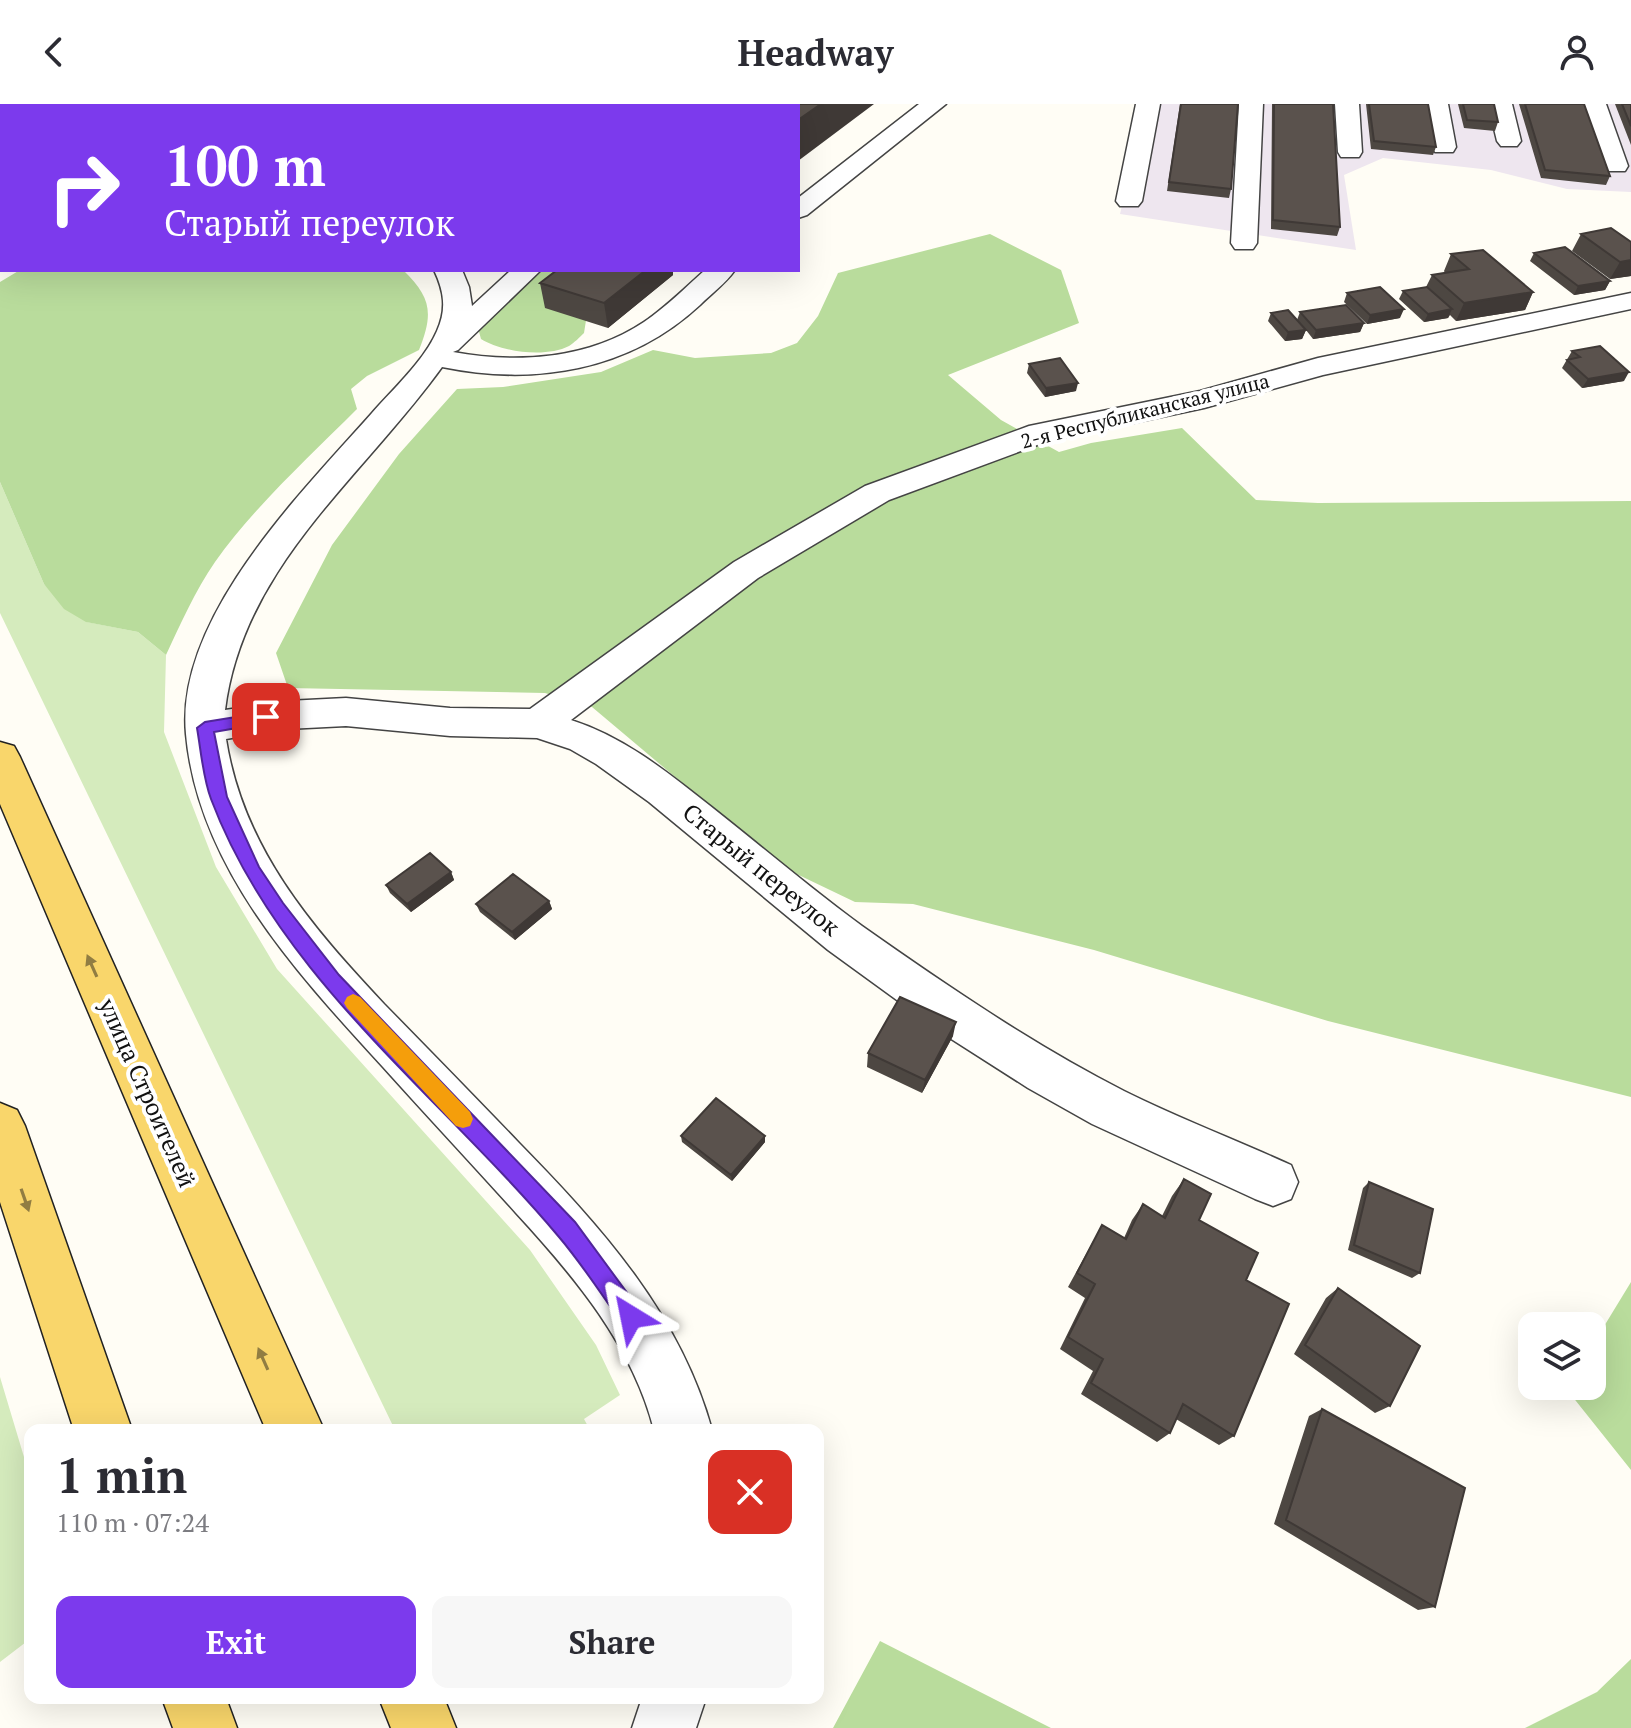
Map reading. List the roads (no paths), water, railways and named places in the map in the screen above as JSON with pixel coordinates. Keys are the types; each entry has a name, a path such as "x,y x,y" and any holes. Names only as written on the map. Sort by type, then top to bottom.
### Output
{"main road":[{"name":"улица Строителей","path":"0,757 292,1424"},
{"path":"0,1126 101,1424"},
{"path":"196,1704 205,1728"},
{"path":"414,1704 424,1728"}],"street":[{"path":"800,208 934,104"},
{"path":"1129,201 1148,104"},
{"path":"1244,243 1251,104"},
{"path":"1347,104 1350,152"},
{"path":"1436,104 1444,147"},
{"path":"1500,104 1509,141"},
{"path":"1594,104 1616,166"},
{"path":"449,272 460,296 459,310 449,337 283,539 249,587 222,642 208,698 205,728 218,797 252,870 333,981 567,1230 592,1261 642,1333 666,1377 681,1424"},
{"path":"435,357 525,272"},
{"path":"435,357 465,364 513,368 561,363 598,353 626,344 653,329 719,272"},
{"name":"2-я Республиканская улица","path":"538,724 746,570 877,493 1040,433 1204,399 1318,367 1631,301"},
{"name":"Старый переулок","path":"205,728 273,716 327,712 450,722 538,724 584,739 610,753 663,791 885,968 1032,1065 1109,1108 1273,1182"},
{"path":"664,1728 672,1704"}]}
